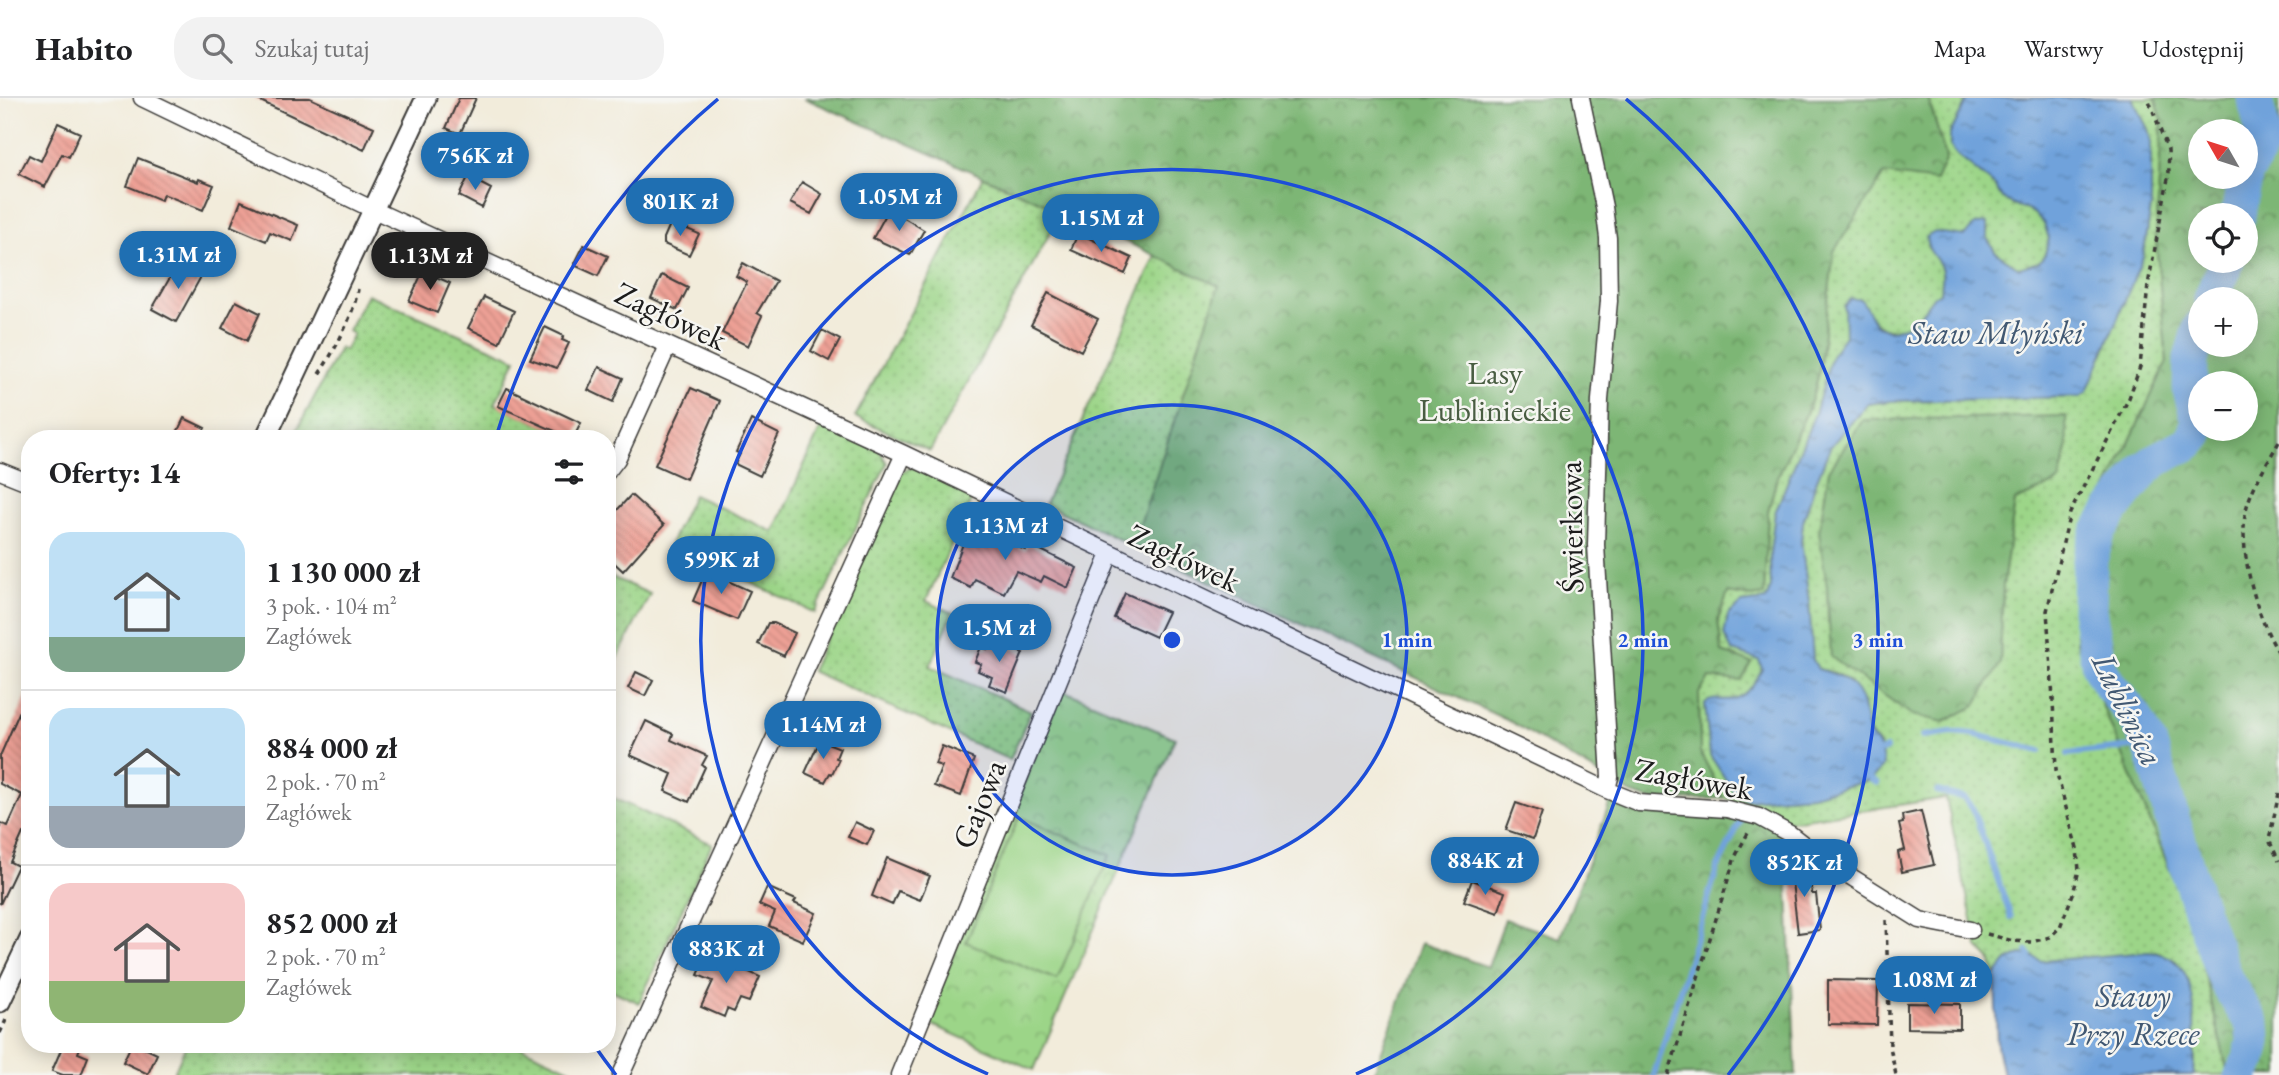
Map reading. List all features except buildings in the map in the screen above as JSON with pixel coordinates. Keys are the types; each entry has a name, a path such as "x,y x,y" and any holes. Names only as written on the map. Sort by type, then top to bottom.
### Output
{"street":[{"name":"Zagłówek","path":"142,98 374,210 904,454 1607,790 1639,803 1727,809 1759,817 1790,834 1821,858 1920,920 1971,930"},
{"path":"269,430 426,98"},
{"name":"Świerkowa","path":"1581,98 1608,238 1609,301 1600,400 1596,494 1597,581 1610,777 1607,790"},
{"path":"616,458 668,346"},
{"path":"621,1075 904,454"},
{"path":"0,471 21,479"},
{"name":"Gajowa","path":"899,1075 1110,554"},
{"path":"0,1002 21,958"}],"path":[{"path":"1971,930 2013,941 2032,942 2050,937 2060,927 2079,870 2077,849 2056,770 2046,611 2070,513 2124,408 2140,367 2148,285 2169,173 2168,150 2148,98"},
{"path":"2279,442 2253,490 2244,524 2249,571 2263,621 2279,653"},
{"path":"2279,793 2274,806 2269,840 2279,861"},
{"path":"1668,1075 1735,857 1759,817"},
{"path":"1885,899 1890,1047 1896,1075"}],"green space":[{"name":"Lasy Lublinieckie","path":"804,98 1928,98 1946,158 1936,181 1884,174 1834,251 1819,373 1811,402 1776,481 1768,512 1764,595 1752,597 1728,593 1718,620 1722,652 1752,663 1741,681 1710,678 1699,693 1700,752 1724,798 1655,801 1632,794 1511,722 1133,546 1219,286 1062,211"},
{"path":"1928,98 1968,98 1950,134 1957,155 1997,187 2002,199 2034,213 2045,223 2049,239 2045,254 2039,262 2019,268 1996,253 1987,238 1989,229 1927,246 1941,267 1942,284 1940,292 1912,324 1886,329 1872,318 1861,299 1845,336 1832,355 1816,411 1775,513 1770,553 1771,587 1766,600 1742,603 1763,669 1751,687 1739,697 1712,700 1705,704 1710,755 1747,800 1812,795 1871,780 1882,751 1868,730 1862,700 1850,682 1835,673 1818,669 1813,660 1801,541 1803,522 1830,447 1867,404 1891,401 2079,397 2104,353 2143,257 2151,207 2151,142 2148,129 2132,98 2155,98 2162,120 2156,241 2167,362 2079,549 2076,641 2195,931 2227,1075 2194,1075 2189,981 2176,961 2159,952 2041,962 2021,954 2007,961 1995,976 1992,962 1978,947 1946,798 1785,822 1764,809 1724,798 1700,752 1699,693 1710,677 1751,663 1722,652 1718,620 1728,593 1752,597 1764,595 1768,512 1776,481 1811,402 1819,373 1834,251 1884,173 1946,157","holes":["2067,449 2059,482 2015,501 2003,585 2000,664 1828,624 1827,587"]},
{"path":"2155,98 2279,98 2279,1075 2227,1075 2195,931 2076,641 2079,549 2167,362 2156,241 2162,120"},
{"path":"983,177 1062,211 930,451 855,417"},
{"path":"1156,255 1219,286 1133,546 1045,504"},
{"path":"367,294 516,359 495,404 554,430 297,430 340,348 345,350 353,334 348,331"},
{"path":"2066,416 2067,449 2059,482 2015,501 2003,585 2000,664 1975,706 1944,722 1912,715 1831,657 1827,587 1819,532 1829,470 1863,420"},
{"path":"822,425 879,450 887,463 815,613 670,544 693,495 774,532"},
{"path":"914,467 974,494 926,601 953,613 930,666 1031,711 1010,760 811,671 902,471"},
{"path":"616,579 650,594 616,661"},
{"path":"1062,690 1175,738 1034,1070 926,1022"},
{"path":"616,799 712,844 639,1003 616,992"},
{"path":"1610,802 1632,812 1785,822 1796,1075 1373,1075 1421,943 1488,967 1505,919 1560,938"},
{"path":"1019,817 1110,855 1057,980 966,942"},
{"path":"183,1053 535,1053 583,1075 173,1075"}],"water":[{"name":"Staw Młyński","path":"1968,98 2132,98 2148,129 2151,142 2151,207 2143,257 2087,392 2080,397 1891,401 1867,404 1830,447 1803,522 1801,541 1813,660 1818,669 1846,680 1857,690 1868,729 1880,750 1883,766 1871,780 1812,795 1747,800 1735,794 1710,755 1705,703 1739,697 1751,687 1762,669 1759,660 1732,651 1724,635 1728,615 1742,603 1766,600 1771,587 1770,553 1775,513 1816,411 1832,354 1845,336 1844,306 1850,299 1861,299 1876,325 1890,331 1914,323 1940,292 1942,272 1930,251 1926,237 1935,232 1965,236 1974,226 1987,223 1987,238 1996,253 2019,268 2039,262 2045,254 2049,239 2044,223 2034,213 2002,199 1996,187 1950,146 1950,134"},
{"name":"Stawy Przy Rzece","path":"2148,952 2164,955 2176,962 2189,984 2194,1013 2194,1075 2003,1075 1997,1046 1995,976 2007,961 2021,954 2041,961"}],"waterway":[{"name":"Lublinica","path":"2254,98 2262,131 2258,151"},
{"name":"Lublinica","path":"2240,203 2243,189"},
{"name":"Lublinica","path":"2216,287 2222,273"},
{"name":"Lublinica","path":"2192,357 2190,390 2199,420 2196,434 2189,443 2146,468 2098,533 2090,560 2089,610 2099,667 2135,717 2150,745 2196,897 2226,981 2253,1025 2254,1041 2250,1059 2242,1075"},
{"path":"1923,736 1952,732 1973,734 2040,751"},
{"path":"2068,754 2150,745"},
{"path":"1882,751 1886,749"},
{"path":"1871,780 1877,783"},
{"path":"1937,791 1964,798 1973,809 2011,917"},
{"path":"1654,1075 1717,869 1742,818"},
{"path":"2027,951 2030,955"}]}
